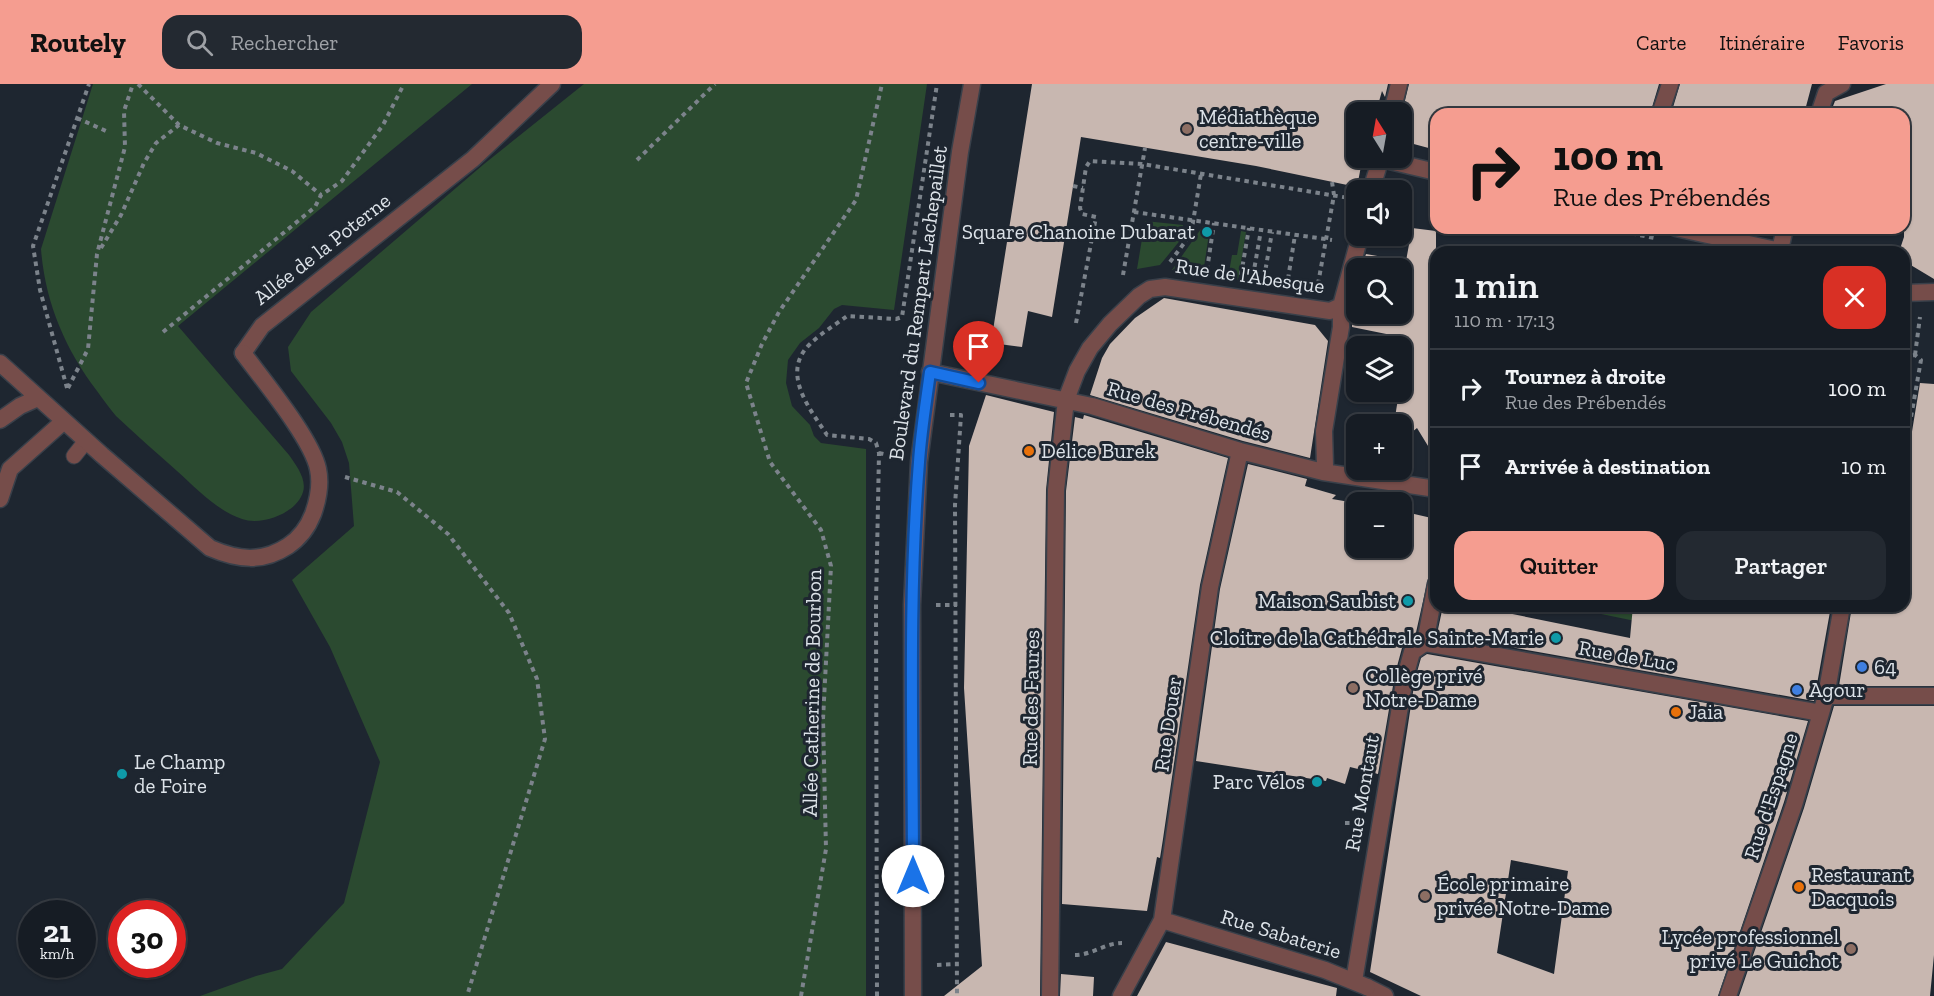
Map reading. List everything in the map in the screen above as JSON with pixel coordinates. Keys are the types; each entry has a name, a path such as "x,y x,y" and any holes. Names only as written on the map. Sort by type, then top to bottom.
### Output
{"street":[{"name":"Allée de la Poterne","path":"0,363 210,548 229,556 253,558 274,554 298,539 311,519 318,499 318,469 312,450 243,353 262,326 473,159 552,84"},
{"name":"Boulevard du Rempart Lachepaillet","path":"913,996 912,605 919,462 960,152 972,84"},
{"path":"1394,102 1399,84"},
{"path":"1662,108 1670,84"},
{"path":"1821,108 1826,93 1842,84"},
{"path":"1412,166 1430,170"},
{"path":"1704,234 1759,246"},
{"path":"1323,472 1325,466 1324,431 1341,327 1341,306 1357,246"},
{"name":"Rue de l'Abesque","path":"1066,400 1077,371 1090,348 1133,301 1150,289 1166,287 1330,311 1341,306"},
{"path":"1910,293 1929,292"},
{"name":"Rue des Prébendés","path":"930,372 1092,406 1240,451 1323,472 1430,488"},
{"path":"0,420 20,406 38,398"},
{"name":"Rue des Faures","path":"1050,996 1056,490 1066,400"},
{"path":"0,500 10,469 58,415"},
{"name":"Rue Douer","path":"1121,996 1162,920 1210,587 1240,451"},
{"name":"Rue Montaut","path":"1360,984 1405,677 1412,652 1425,643 1431,612"},
{"name":"Rue d'Espagne","path":"1728,996 1794,805 1826,696 1841,612"},
{"name":"Rue de Luc","path":"1425,643 1821,713"},
{"path":"1826,696 1934,696"},
{"name":"Rue Sabaterie","path":"1162,920 1360,984 1385,996"}],"lane":[{"path":"74,456 86,441"}],"path":[{"path":"68,390 40,291 33,246 89,84"},
{"path":"58,415 88,349 97,254 125,147 124,111 133,84"},
{"path":"138,84 179,125 217,143 256,153 292,171 321,195"},
{"path":"163,332 315,207 321,195 342,181 383,125 404,84"},
{"path":"637,160 714,84"},
{"name":"Allée Catherine de Bourbon","path":"801,996 826,849 823,719 831,566 821,530 770,462 746,383 762,344 779,312 856,200 881,84"},
{"path":"877,996 880,964 876,605 879,453 876,443 869,439 827,435 804,400 797,380 801,355 810,344 847,316 896,320 902,317 937,84"},
{"path":"77,118 106,131"},
{"path":"97,254 121,215 144,163 156,143 179,125"},
{"path":"1116,318 1145,148"},
{"path":"1075,329 1096,217 1082,214 1080,208 1086,167 1090,161 1142,164 1346,197"},
{"path":"1150,289 1191,234 1201,174"},
{"path":"1314,309 1334,195 1332,182"},
{"path":"1073,186 1083,188"},
{"path":"1134,212 1325,239 1346,240"},
{"path":"1203,292 1214,223"},
{"path":"1249,228 1249,299"},
{"path":"1249,299 1261,230"},
{"path":"1249,299 1272,232"},
{"path":"1634,234 1659,239"},
{"path":"1285,304 1295,235"},
{"path":"1915,355 1929,292"},
{"path":"1910,355 1915,355 1921,360 1910,413"},
{"path":"948,415 961,415 955,505 957,996"},
{"path":"318,469 397,492 448,534 509,614 537,679 545,739 466,996"},
{"path":"876,605 882,605"},
{"path":"940,605 957,605"},
{"path":"1050,955 1083,955 1111,943 1149,944"},
{"path":"939,964 957,964"}],"green space":[{"path":"93,84 472,84 178,326 289,455 300,472 303,492 294,506 278,516 259,521 242,519 215,505 200,492 113,413 75,359 58,324 47,288 41,249"},
{"path":"584,84 927,84 894,310 842,305 834,309 819,328 800,343 788,360 786,383 792,406 810,425 814,436 821,443 866,449 866,996 200,996 282,969 344,903 380,762 330,647 292,580 354,526 349,463 342,442 331,423 291,371 288,347 311,312 484,164"},
{"path":"1145,221 1183,225 1182,238 1160,265 1137,269"},
{"path":"1203,226 1210,227 1203,274 1172,270"},
{"path":"1241,231 1246,232 1238,280 1228,278 1232,255 1237,255"},
{"path":"1591,612 1688,612 1684,631"}],"building":[{"path":"1032,84 1388,84 1385,97 1382,91 1379,102 1346,102 1346,168 1361,168 1358,180 1346,180 1346,185 1256,166 1081,137 1052,317 1028,311 1022,347 991,343"},
{"path":"1409,84 1659,84 1652,108 1430,108 1430,148 1412,144 1412,102 1405,102"},
{"path":"1680,84 1812,84 1806,108 1673,108"},
{"path":"1886,84 1934,84 1934,279 1910,265 1910,246 1901,246 1904,234 1910,234 1910,108 1832,108 1835,101"},
{"path":"1412,228 1430,230 1430,234 1436,234 1436,246 1430,246 1430,449 1417,428 1412,432 1412,414 1396,414 1397,402 1412,402 1412,336 1396,336 1352,327 1352,324 1412,324 1412,258 1407,258 1409,246 1412,246"},
{"path":"1366,254 1389,258 1365,258"},
{"path":"1164,298 1315,325 1328,341 1310,458 1243,441 1090,395 1102,358 1110,344 1135,318"},
{"path":"1920,383 1934,384 1934,686 1839,686 1851,612 1910,612 1910,444"},
{"path":"986,395 1054,412 1046,490 1040,996 944,996 982,966 964,688 969,446"},
{"path":"1084,415 1228,458 1200,585 1160,858 1157,857 1147,911 1062,904 1066,491 1075,417 1083,419"},
{"path":"1248,464 1307,479 1305,486 1336,495 1332,499 1346,501 1346,558 1412,558 1412,514 1430,518 1430,570 1415,637 1402,648 1395,674 1378,774 1350,767 1345,784 1327,778 1326,781 1196,761 1220,589"},
{"path":"1442,612 1502,612 1630,638 1632,612 1830,612 1814,701 1437,634"},
{"path":"1427,654 1808,721 1784,802 1718,996 1421,996 1370,972 1415,679 1421,658","holes":["1511,860 1568,871 1554,974 1497,953"]},
{"path":"1834,706 1934,706 1934,955 1930,996 1739,996 1804,808"},
{"path":"1166,942 1337,988 1336,996 1137,996"},
{"path":"1061,974 1094,977 1093,996 1060,996"}],"place":[{"name":"Médiathèque centre-ville","path":"1187,129"},
{"name":"Square Chanoine Dubarat","path":"1207,232"},
{"name":"Délice Burek","path":"1029,451"},
{"name":"Maison Saubist","path":"1408,601"},
{"name":"Cloitre de la Cathédrale Sainte-Marie","path":"1556,638"},
{"name":"64","path":"1862,667"},
{"name":"Collège privé Notre-Dame","path":"1353,688"},
{"name":"Agour","path":"1797,690"},
{"name":"Jaia","path":"1676,712"},
{"name":"Le Champ de Foire","path":"122,774"},
{"name":"Parc Vélos","path":"1317,782"},
{"name":"Restaurant Dacquois","path":"1799,887"},
{"name":"École primaire privée Notre-Dame","path":"1425,896"},
{"name":"Lycée professionnel privé Le Guichot","path":"1851,949"}],"route":[{"path":"913,876 912,605 919,462 924,414 930,372 979,383"}]}
